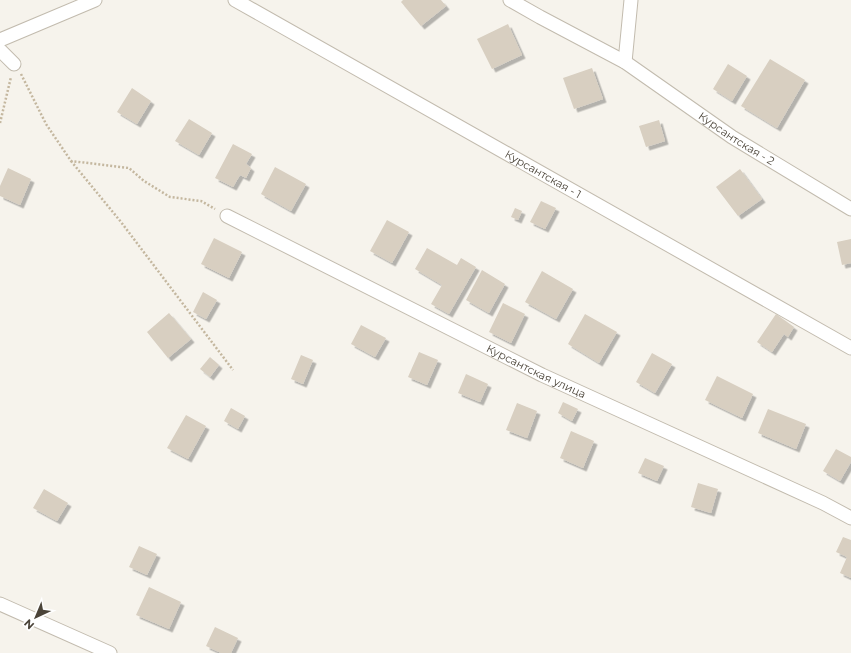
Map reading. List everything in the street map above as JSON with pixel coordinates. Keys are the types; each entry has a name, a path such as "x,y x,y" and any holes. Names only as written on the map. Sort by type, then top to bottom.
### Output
{"street":[{"path":"0,40 95,0"},
{"name":"Курсантская - 1","path":"235,0 851,348"},
{"name":"Курсантская - 2","path":"510,0 625,62 732,137 851,209"},
{"path":"625,62 631,0"},
{"path":"0,50 14,64"},
{"name":"Курсантская улица","path":"227,216 542,375 823,503 851,518"},
{"path":"0,604 110,653"}],"path":[{"path":"0,123 14,64"},
{"path":"14,64 25,81 46,124 71,161 121,222 233,370"},
{"path":"71,161 129,168 144,182 170,197 201,201 227,216"}],"building":[{"path":"403,0 441,0 446,6 421,26 401,2"},
{"path":"508,24 522,55 492,69 477,39"},
{"path":"770,59 805,80 777,128 741,106"},
{"path":"728,64 747,76 732,101 713,89"},
{"path":"592,68 603,99 574,109 563,78"},
{"path":"132,88 151,101 137,124 117,112"},
{"path":"189,119 212,133 199,155 175,141"},
{"path":"659,120 665,141 646,147 639,126"},
{"path":"233,144 252,154 246,164 251,168 246,178 240,175 233,187 215,178"},
{"path":"275,167 306,184 291,211 261,194"},
{"path":"8,168 31,179 20,205 0,196 0,186"},
{"path":"740,169 762,199 738,216 716,187"},
{"path":"541,201 556,208 545,229 530,222"},
{"path":"515,208 522,211 518,220 511,217"},
{"path":"387,220 409,232 392,263 370,251"},
{"path":"214,238 242,252 229,278 201,264"},
{"path":"851,239 851,263 842,265 837,242"},
{"path":"427,248 457,265 461,258 476,267 449,314 431,304 442,285 415,269"},
{"path":"482,270 505,284 489,313 466,300"},
{"path":"542,271 573,289 556,319 525,302"},
{"path":"203,292 217,300 206,319 193,312"},
{"path":"503,303 525,314 511,343 489,332"},
{"path":"169,313 191,339 168,358 147,332"},
{"path":"585,314 617,332 599,363 568,344"},
{"path":"776,314 794,327 788,337 784,334 772,352 757,342"},
{"path":"361,325 386,338 375,357 351,344"},
{"path":"419,352 438,360 427,385 408,377"},
{"path":"652,353 672,364 655,393 636,382"},
{"path":"301,355 313,360 303,384 291,379"},
{"path":"210,357 219,365 210,377 200,369"},
{"path":"466,374 488,384 480,402 458,393"},
{"path":"717,376 753,394 742,418 705,400"},
{"path":"563,402 578,409 572,421 558,413"},
{"path":"517,403 537,411 527,438 506,430"},
{"path":"231,408 245,416 238,429 224,421"},
{"path":"768,409 806,424 796,449 758,433"},
{"path":"186,415 206,426 188,459 167,448"},
{"path":"571,431 594,441 583,468 560,458"},
{"path":"836,449 851,457 851,462 840,481 823,471"},
{"path":"645,458 664,466 657,481 638,473"},
{"path":"698,483 718,489 711,513 691,507"},
{"path":"44,489 68,503 57,521 33,508"},
{"path":"843,537 851,540 851,578 840,573 847,557 836,552"},
{"path":"139,546 157,554 147,575 129,567"},
{"path":"149,587 181,602 169,629 136,615"},
{"path":"215,627 238,638 231,653 221,653 206,646"}]}
